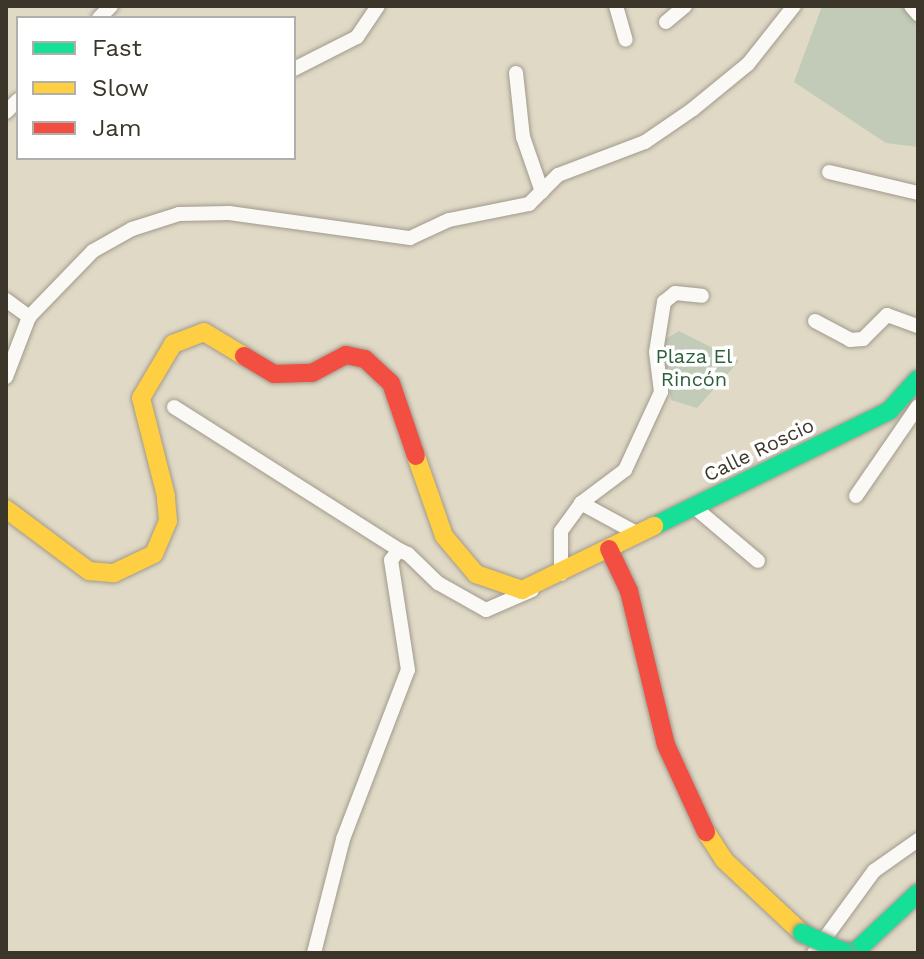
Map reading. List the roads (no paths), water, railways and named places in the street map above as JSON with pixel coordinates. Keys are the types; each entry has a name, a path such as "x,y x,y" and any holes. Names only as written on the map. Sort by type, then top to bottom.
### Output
{"street":[{"path":"296,68 357,37 378,6"},
{"path":"616,6 626,40"},
{"path":"666,22 685,6"},
{"path":"6,377 29,317 93,251 179,214 297,217 410,238 449,220 529,204 558,175 645,142 693,109 748,64 794,6"},
{"path":"911,6 918,14"},
{"path":"516,73 523,137 542,192"},
{"path":"829,172 918,193"},
{"path":"561,574 561,531 581,503 625,470 661,392 656,352 664,302 675,293 702,296"},
{"path":"6,300 29,317"},
{"path":"815,321 850,340 863,339 887,315 918,326"},
{"path":"6,509 89,571 114,573 154,554 168,521 166,496 141,398 173,344 204,332 274,374 312,373 346,355 365,359 391,383 444,536 476,574 507,588 540,586"},
{"name":"Calle Roscio","path":"540,586 693,506 914,401 918,379"},
{"path":"856,496 914,401"},
{"path":"174,407 399,550 486,610 540,586"},
{"path":"581,503 638,534"},
{"path":"693,506 758,561"},
{"path":"609,549 629,591 666,745 692,812 724,860 802,933 844,952 856,951 918,893"},
{"path":"314,953 343,839 408,670 390,579 399,550"},
{"path":"814,953 874,871 918,840"}],"park label":[{"name":"Plaza El Rincón","path":"694,368"}]}
